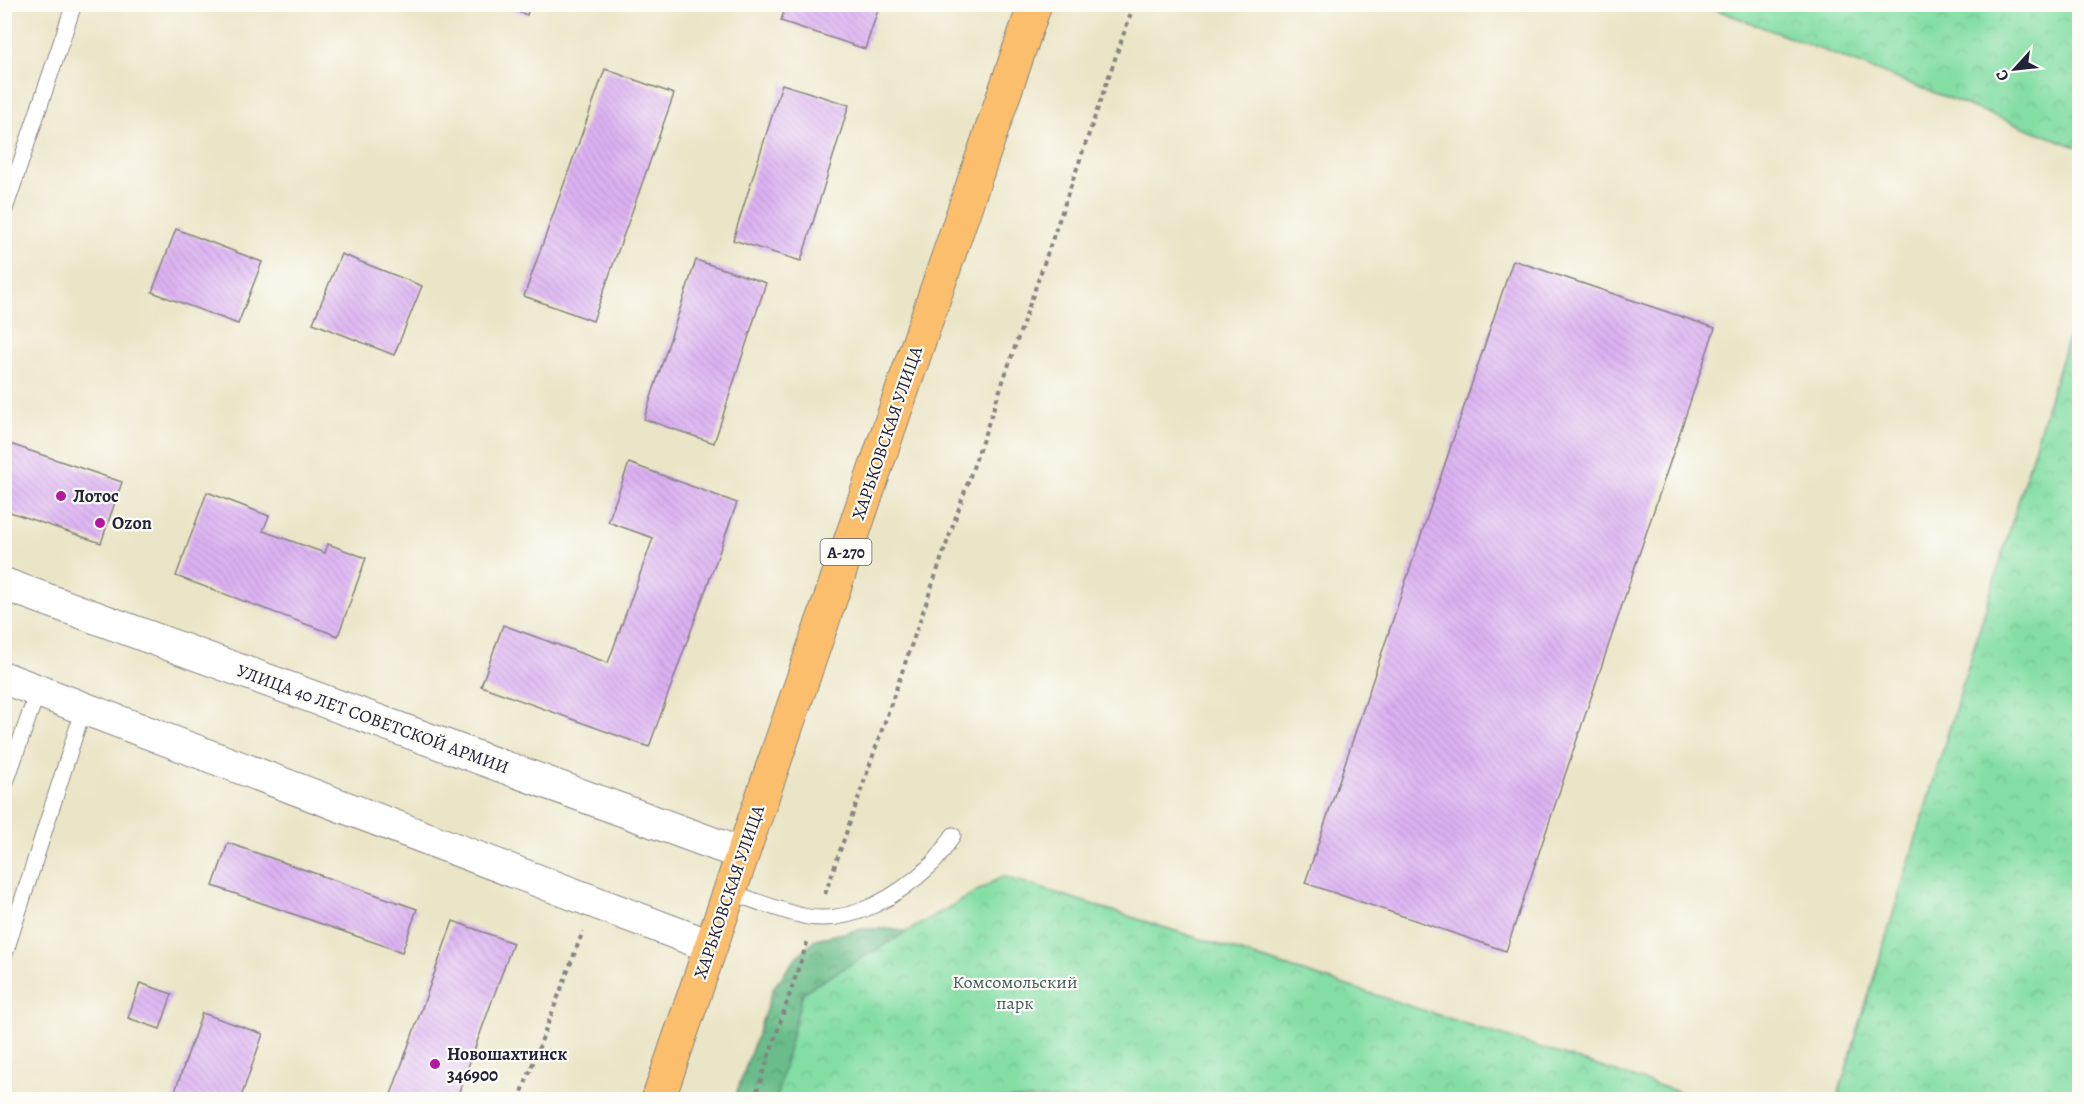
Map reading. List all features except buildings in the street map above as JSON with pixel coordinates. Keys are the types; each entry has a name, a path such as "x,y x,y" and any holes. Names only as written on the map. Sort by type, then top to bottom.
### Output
{"highway":[{"name":"ХАРЬКОВСКАЯ УЛИЦА","path":"658,1100 1035,4"}],"street":[{"name":"УЛИЦА 40 ЛЕТ СОВЕТСКОЙ АРМИИ","path":"4,584 742,854"},
{"path":"4,678 710,946"}],"lane":[{"path":"4,212 74,4"},
{"path":"4,788 38,690"},
{"path":"4,957 84,707"},
{"path":"729,892 807,917 850,916 880,902 933,864 954,835"}],"path":[{"path":"754,1100 1134,4"},
{"path":"519,1100 571,958 595,902"}],"green space":[{"path":"1704,5 2079,5 2079,148"},
{"path":"2079,301 2079,1099 1837,1099"},
{"name":"Комсомольский парк","path":"1003,876 1701,1099 776,1099 803,992"},
{"path":"863,929 907,932 1020,1100 734,1100 774,987 796,958 816,939"}],"place":[{"name":"Лотос","path":"61,496"},
{"name":"Ozon","path":"100,523"},
{"name":"Новошахтинск 346900","path":"435,1064"}]}
